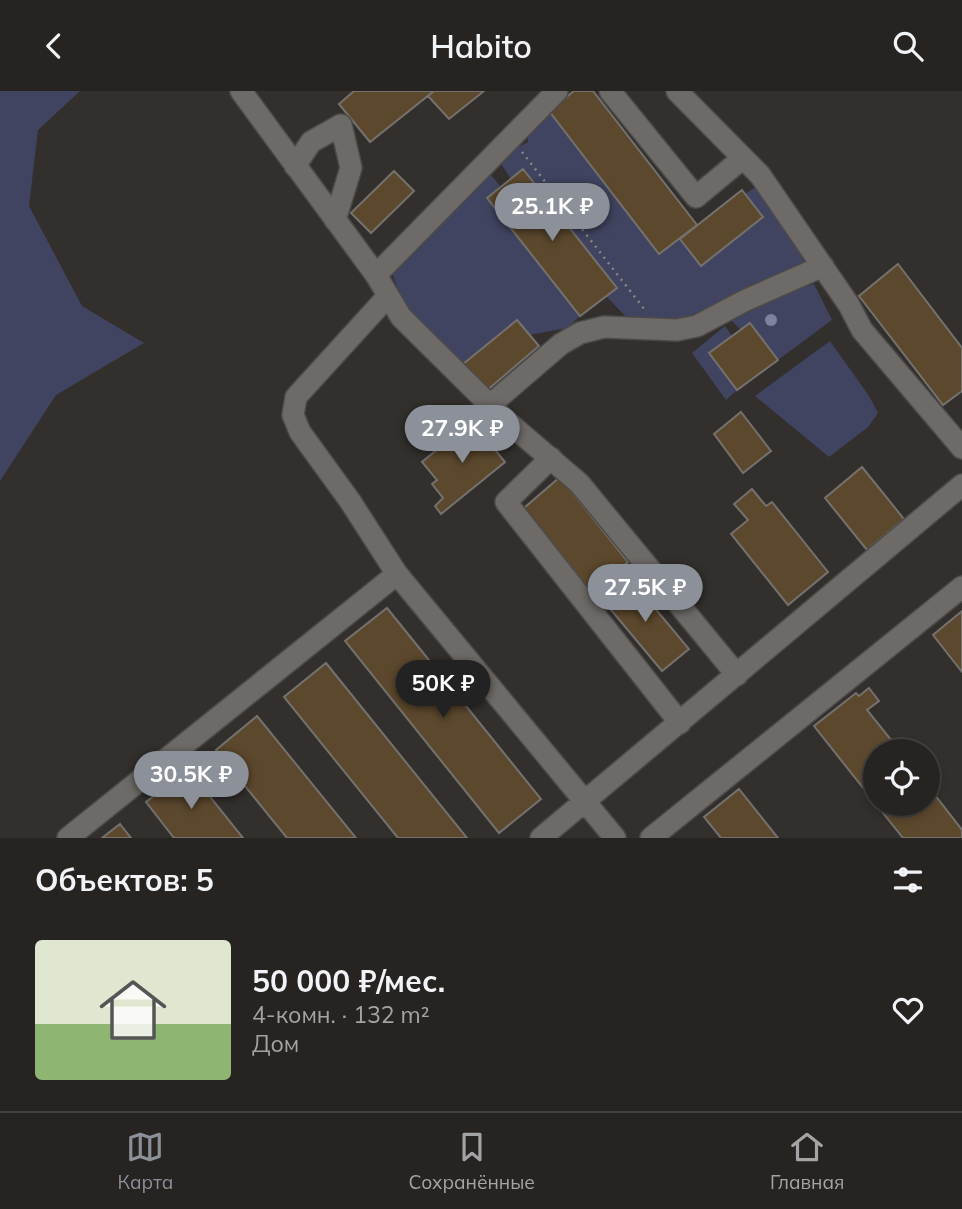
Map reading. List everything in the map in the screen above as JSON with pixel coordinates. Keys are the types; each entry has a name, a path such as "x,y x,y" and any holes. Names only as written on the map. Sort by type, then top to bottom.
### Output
{"lane":[{"path":"241,91 376,275 401,317 490,405 579,483 737,675"},
{"path":"376,275 557,91"},
{"path":"610,91 696,197 743,158"},
{"path":"677,91 760,175 849,305 862,330 962,448"},
{"path":"295,166 311,142 341,125 351,168 335,220"},
{"path":"490,405 561,344 580,333 604,327 677,330 697,326 744,301 823,266"},
{"path":"388,296 296,397 293,415 300,432 372,533 397,574 615,838"},
{"path":"551,459 506,502 680,723"},
{"path":"541,838 962,485"},
{"path":"68,838 397,574"},
{"path":"651,838 962,587"}],"path":[{"path":"510,137 660,329"}],"shaded area":[{"path":"0,91 80,91 38,130 29,206 82,306 144,343 56,395 0,481"},
{"path":"549,111 659,254 680,239 701,265 763,218 745,194 754,188 763,193 803,248 804,265 688,321 631,322 606,296 617,288 524,170 511,179 497,158 528,142 527,128"},
{"path":"487,170 501,187 487,199 580,316 567,328 529,335 517,320 462,365 412,314 393,275 400,259"},
{"path":"814,284 832,320 778,360 750,323 741,330 731,320 763,300"},
{"path":"725,326 732,336 710,354 737,390 726,400 692,353"},
{"path":"830,341 878,413 868,427 829,457 755,396"}],"building":[{"path":"354,91 434,91 370,142 339,104"},
{"path":"434,91 484,91 449,119 428,96"},
{"path":"574,91 593,91 697,225 659,254 549,111"},
{"path":"523,169 617,288 580,316 487,198"},
{"path":"394,171 414,191 371,233 351,213"},
{"path":"742,190 763,217 701,266 680,239"},
{"path":"898,264 962,348 962,391 943,405 859,296"},
{"path":"517,320 539,346 485,392 462,365"},
{"path":"750,323 778,360 737,390 709,353"},
{"path":"741,412 771,451 743,473 714,434"},
{"path":"472,421 505,462 441,514 435,506 443,498 432,484 437,480 422,462"},
{"path":"862,467 904,519 867,550 825,498"},
{"path":"560,477 628,562 591,592 524,508"},
{"path":"752,489 766,506 772,502 828,572 788,605 731,534 748,520 734,504"},
{"path":"628,576 689,649 662,671 601,598"},
{"path":"387,608 541,799 499,833 345,641"},
{"path":"962,611 962,672 933,635"},
{"path":"326,663 467,838 398,838 284,697"},
{"path":"869,688 879,701 867,710 890,739 863,739 863,788 814,726 856,693 859,696"},
{"path":"257,716 356,838 287,838 216,750"},
{"path":"188,769 243,838 174,838 146,802"},
{"path":"739,789 778,838 721,838 704,817"},
{"path":"940,802 962,830 962,838 903,838 885,816 940,816"},
{"path":"120,824 131,838 102,838"}]}
